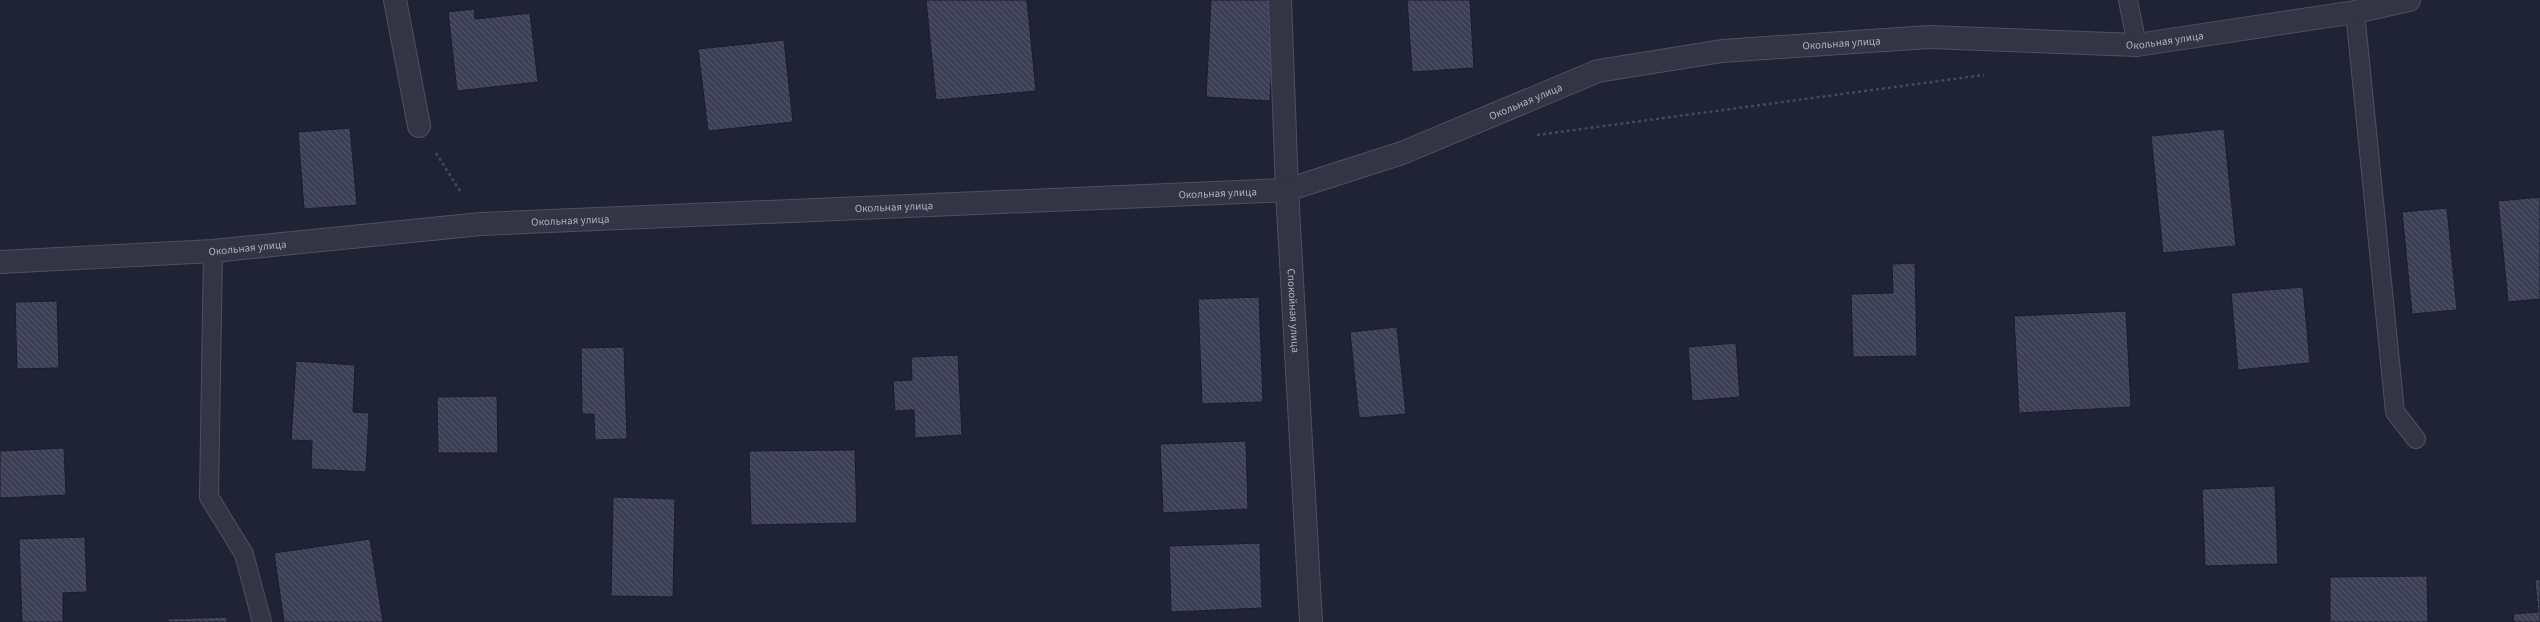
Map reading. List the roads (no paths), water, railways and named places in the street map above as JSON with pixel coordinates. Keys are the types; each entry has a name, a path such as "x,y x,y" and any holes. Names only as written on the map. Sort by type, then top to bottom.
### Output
{"street":[{"path":"395,0 419,126"},
{"name":"Спокойная улица","path":"1280,0 1287,190 1311,622"},
{"name":"Окольная улица","path":"0,262 213,251 481,224 1287,190 1402,153 1598,71 1722,51 1929,37 2137,45 2355,12 2409,0"}],"lane":[{"path":"2128,0 2137,45"},
{"path":"2355,12 2395,412 2416,439"},
{"path":"213,251 209,497 244,554 262,622"}]}
